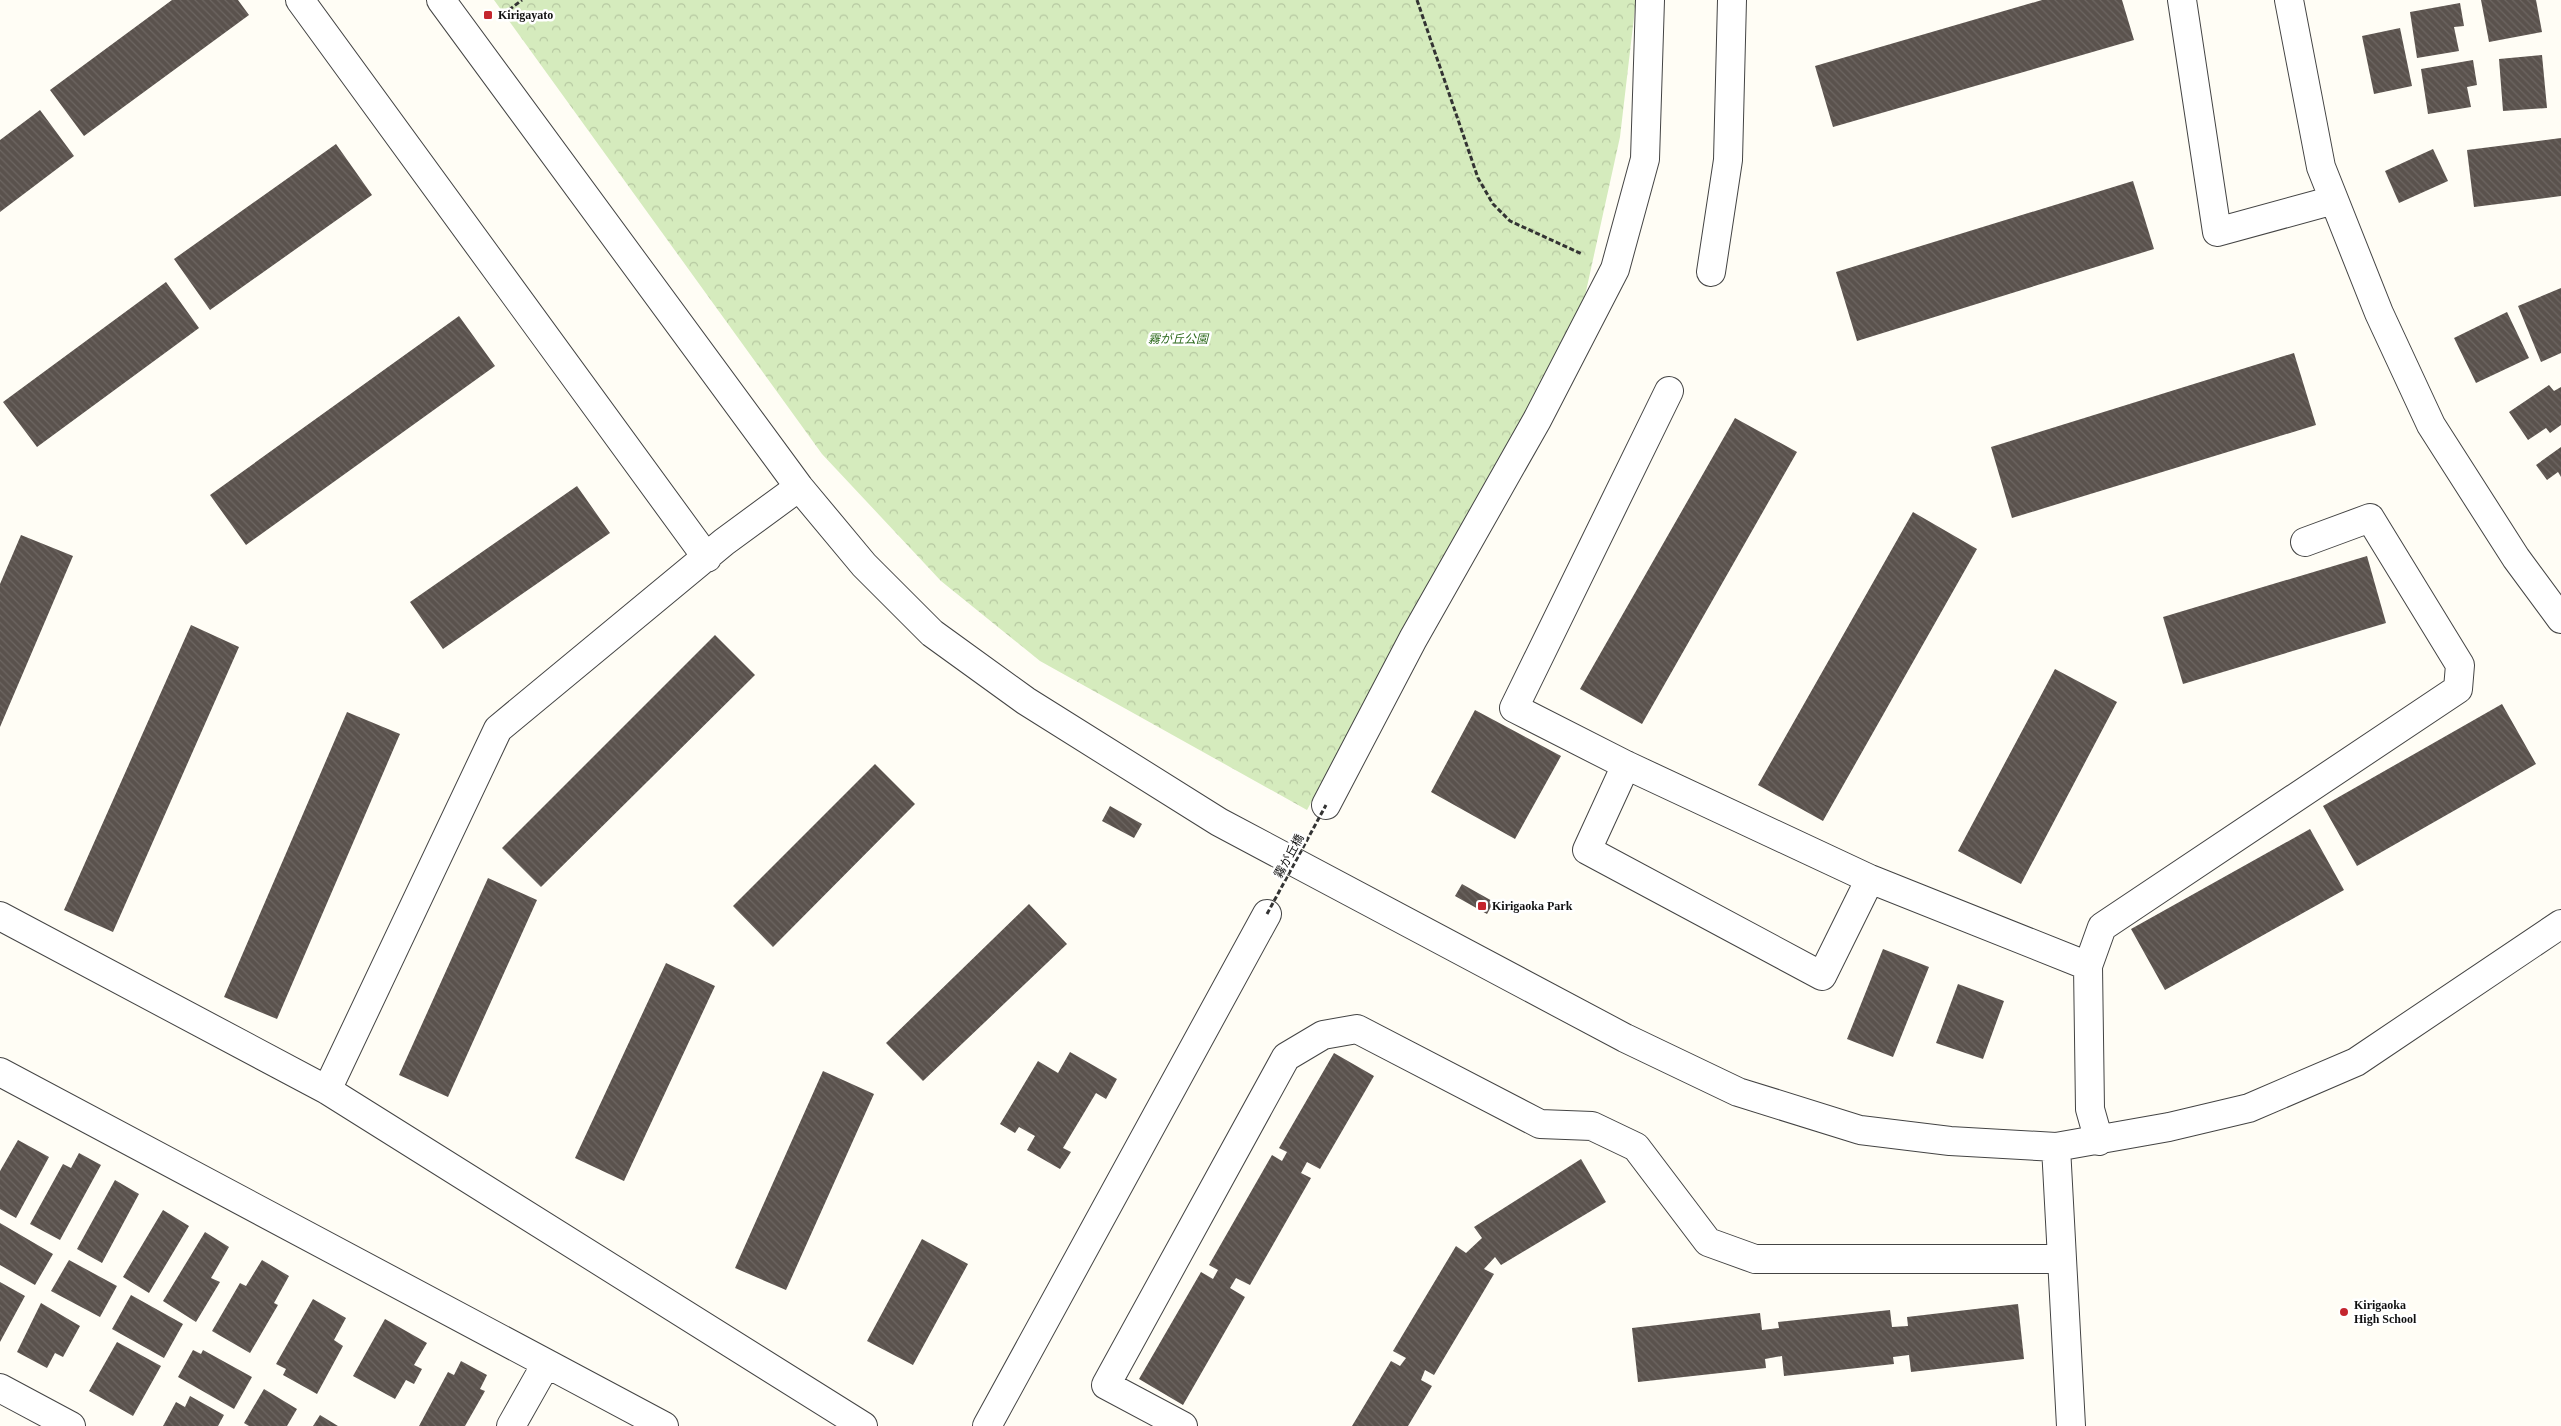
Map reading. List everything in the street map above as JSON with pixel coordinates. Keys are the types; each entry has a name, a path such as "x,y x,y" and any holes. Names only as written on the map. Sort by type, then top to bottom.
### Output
{"street":[{"path":"300,0 707,558"},
{"path":"441,0 799,487 864,565 932,632 1026,701 1219,822 1625,1038 1738,1092 1860,1130 1950,1141 2056,1147 2099,1141 2249,1108 2356,1062 2561,924"},
{"path":"1326,805 1413,639 1537,420 1614,269 1645,159 1650,0"},
{"path":"1711,272 1728,160 1732,0"},
{"path":"2182,0 2217,232 2334,200"},
{"path":"2289,0 2321,167 2379,313 2431,425 2516,558 2561,619"},
{"path":"1669,391 1514,708 1626,765 1870,879 2088,966"},
{"path":"327,1090 498,730 724,542 799,487"},
{"path":"2099,1141 2090,1109 2088,966 2102,927 2458,689 2460,664 2370,518 2305,542"},
{"path":"1626,765 1587,850 1822,976 1870,879"},
{"path":"987,1426 1267,914"},
{"path":"0,916 327,1090 864,1426"},
{"path":"1183,1426 1106,1385 1286,1056 1323,1035 1357,1029 1540,1124 1592,1126 1636,1147 1708,1242 1756,1259 2062,1259"},
{"path":"0,1072 664,1426"},
{"path":"2056,1147 2070,1426"},
{"path":"511,1426 546,1364"},
{"path":"0,1388 71,1426"}],"path":[{"path":"497,19 522,0"},
{"path":"1417,0 1478,178 1493,204 1510,221 1614,269"},
{"name":"霧が丘橋","path":"1267,914 1326,805"}],"green space":[{"name":"霧が丘公園","path":"494,0 1636,0 1620,137 1581,314 1477,496 1307,810 1040,661 941,581 822,454"}],"building":[{"path":"172,0 238,0 249,15 84,136 50,90"},
{"path":"2042,0 2122,0 2134,40 1833,127 1815,66"},
{"path":"2481,0 2536,0 2542,32 2489,42"},
{"path":"2460,3 2464,26 2454,27 2459,51 2417,58 2410,12"},
{"path":"2400,28 2412,86 2374,94 2362,36"},
{"path":"2542,55 2547,108 2503,111 2499,59"},
{"path":"2473,60 2477,85 2467,87 2471,107 2428,114 2421,69"},
{"path":"40,110 74,156 0,212 0,140"},
{"path":"2561,138 2561,196 2474,207 2467,150"},
{"path":"336,144 372,195 210,310 174,259"},
{"path":"2433,149 2448,181 2399,203 2385,171"},
{"path":"2133,181 2154,249 1857,341 1836,272"},
{"path":"166,282 199,328 37,447 3,402"},
{"path":"2561,288 2561,353 2541,362 2518,306"},
{"path":"2507,312 2529,358 2476,383 2454,338"},
{"path":"459,316 495,366 246,545 210,495"},
{"path":"2294,353 2316,425 2012,518 1991,447"},
{"path":"2549,385 2554,391 2561,387 2561,425 2550,433 2546,428 2528,440 2509,412"},
{"path":"1735,418 1797,452 1642,724 1580,689"},
{"path":"2561,447 2561,477 2558,472 2547,480 2536,465"},
{"path":"577,486 610,533 443,649 410,602"},
{"path":"1913,512 1977,549 1823,821 1758,785"},
{"path":"21,535 73,556 0,727 0,584"},
{"path":"2367,556 2386,623 2183,684 2163,617"},
{"path":"191,625 239,647 113,932 64,910"},
{"path":"715,635 755,675 541,887 502,848"},
{"path":"2055,669 2117,702 2021,884 1958,851"},
{"path":"2502,704 2536,764 2357,866 2323,806"},
{"path":"1475,710 1561,756 1515,839 1431,792"},
{"path":"347,712 400,734 277,1019 224,997"},
{"path":"875,764 915,804 773,947 733,906"},
{"path":"1110,806 1142,824 1134,838 1102,821"},
{"path":"2310,829 2344,890 2165,990 2131,929"},
{"path":"488,878 537,900 448,1097 399,1075"},
{"path":"1462,884 1494,902 1487,914 1455,896"},
{"path":"1029,904 1067,944 923,1081 886,1043"},
{"path":"1883,949 1929,967 1893,1057 1847,1039"},
{"path":"666,963 715,986 624,1181 575,1158"},
{"path":"1958,984 2004,1001 1983,1059 1936,1043"},
{"path":"1070,1052 1117,1079 1106,1099 1096,1093 1063,1148 1071,1152 1060,1169 1027,1150 1035,1136 1019,1127 1015,1133 1000,1124 1038,1061 1058,1073"},
{"path":"1334,1053 1374,1076 1320,1169 1307,1162 1301,1173 1311,1178 1250,1285 1236,1278 1230,1288 1245,1297 1183,1405 1139,1379 1201,1272 1213,1279 1218,1270 1209,1265 1272,1155 1282,1161 1287,1152 1279,1148"},
{"path":"823,1071 874,1094 786,1290 735,1268"},
{"path":"18,1140 49,1157 16,1218 0,1209 0,1171"},
{"path":"79,1153 101,1165 60,1240 30,1224 63,1164 71,1168"},
{"path":"1581,1159 1606,1202 1501,1265 1495,1257 1484,1269 1494,1274 1434,1375 1425,1370 1421,1380 1432,1386 1408,1426 1352,1426 1391,1361 1400,1366 1406,1358 1393,1351 1456,1246 1466,1253 1482,1238 1474,1227"},
{"path":"115,1180 139,1194 102,1263 77,1249"},
{"path":"163,1210 189,1226 149,1293 123,1277"},
{"path":"0,1223 53,1254 35,1285 0,1265"},
{"path":"205,1232 229,1247 211,1278 220,1282 196,1322 163,1301"},
{"path":"922,1239 968,1264 913,1365 867,1341"},
{"path":"69,1260 117,1286 100,1317 51,1291"},
{"path":"262,1260 289,1276 274,1303 278,1305 250,1353 212,1331 240,1283 246,1286"},
{"path":"0,1282 25,1296 0,1342"},
{"path":"131,1295 183,1324 164,1358 112,1329"},
{"path":"313,1299 346,1318 334,1340 343,1346 317,1394 283,1375 286,1369 276,1364"},
{"path":"41,1303 80,1326 63,1357 55,1353 47,1368 17,1352"},
{"path":"2018,1304 2024,1359 1911,1372 1909,1355 1893,1357 1894,1364 1784,1376 1782,1356 1765,1359 1766,1368 1638,1382 1632,1328 1760,1313 1762,1330 1779,1328 1778,1322 1890,1310 1892,1327 1908,1326 1907,1317"},
{"path":"385,1319 427,1343 414,1365 422,1369 414,1384 406,1380 395,1399 353,1376"},
{"path":"117,1342 161,1366 133,1416 89,1391"},
{"path":"193,1350 201,1354 203,1350 252,1377 234,1409 178,1377"},
{"path":"461,1361 487,1375 480,1389 485,1391 465,1426 419,1426 448,1372 454,1375"},
{"path":"264,1389 297,1409 287,1426 249,1426 244,1423"},
{"path":"190,1396 224,1415 218,1426 163,1426 176,1402 185,1407"},
{"path":"320,1415 338,1426 313,1426"}],"place":[{"name":"Kirigayato","path":"488,15"},
{"name":"Kirigaoka Park","path":"1482,906"},
{"name":"Kirigaoka High School","path":"2344,1312"}]}
